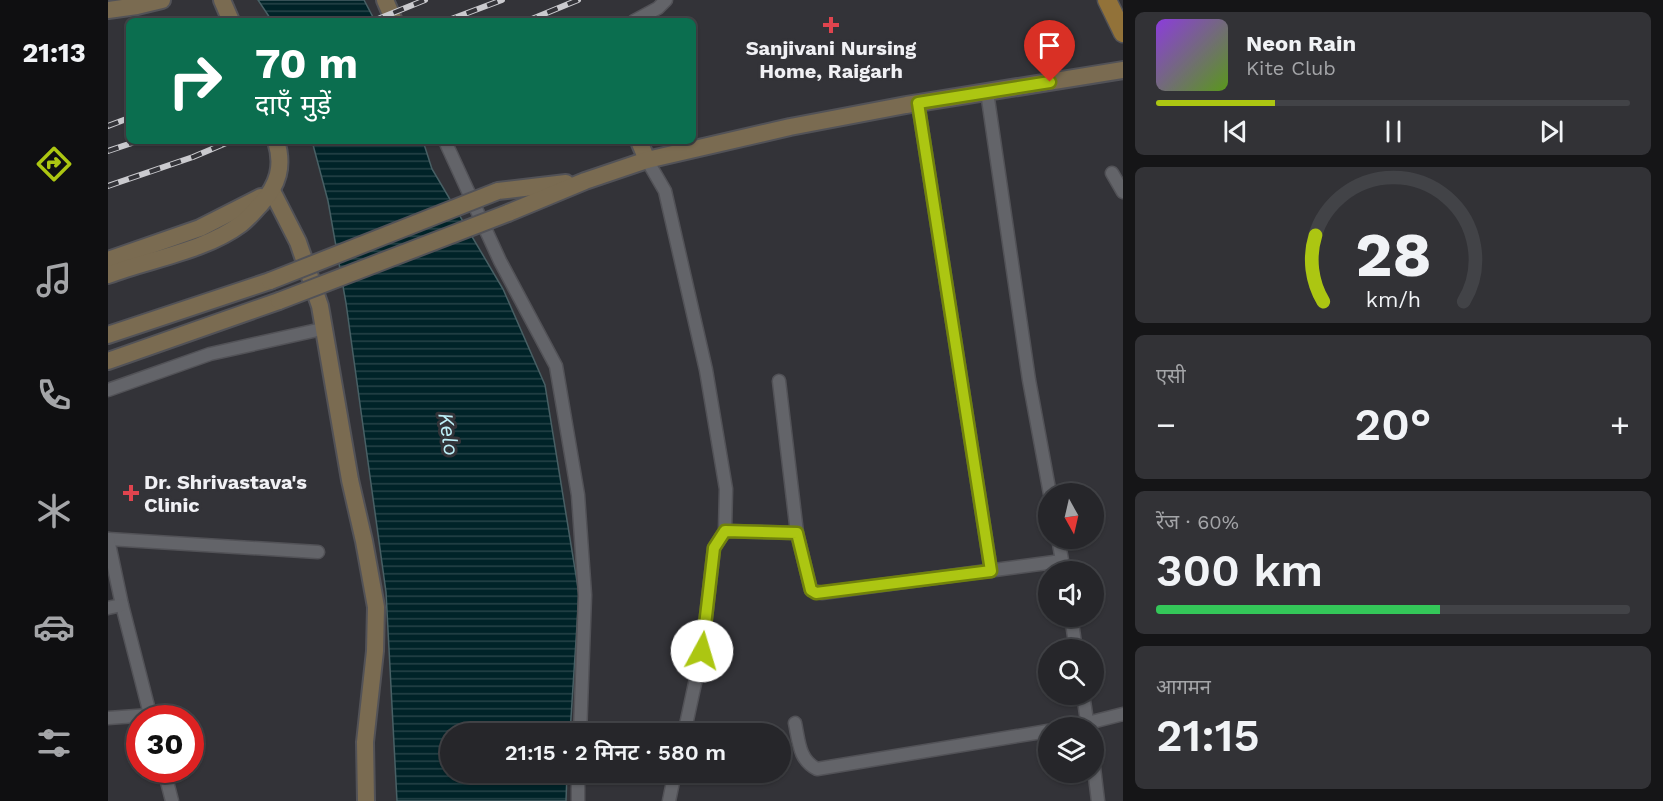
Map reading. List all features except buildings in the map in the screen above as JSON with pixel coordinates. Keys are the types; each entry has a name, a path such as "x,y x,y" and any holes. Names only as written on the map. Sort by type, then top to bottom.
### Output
{"main road":[{"path":"1107,0 1123,33"}],"street":[{"path":"108,10 162,0"},
{"path":"222,0 230,18"},
{"path":"385,0 393,18"},
{"path":"640,18 658,8 666,0"},
{"path":"108,361 279,301 585,181 647,160 790,127 918,103 1123,71"},
{"path":"987,92 1029,380 1048,483"},
{"path":"918,103 991,571"},
{"path":"108,275 189,249 227,233 243,223 272,192 280,171 276,144"},
{"path":"446,144 500,261 556,366 578,495 585,595 580,723"},
{"path":"640,144 665,190 706,370 726,489 725,531 714,548 712,556 702,651 686,723"},
{"path":"1112,173 1123,192"},
{"path":"108,335 270,281 498,191 585,181"},
{"path":"108,260 200,228 272,192"},
{"path":"272,192 298,242 320,306 350,480 376,607 375,651 365,742 366,801"},
{"path":"108,390 210,354 322,328"},
{"path":"779,381 797,533 811,590 816,593 991,571 1038,568"},
{"path":"725,531 797,533"},
{"path":"147,705 108,539 318,552"},
{"path":"108,608 122,605"},
{"path":"1104,721 1123,714"},
{"path":"108,718 126,718"},
{"path":"795,723 802,756 808,764 818,769 1038,733"},
{"path":"167,783 172,801"},
{"path":"578,783 578,801"},
{"path":"669,801 673,783"},
{"path":"1096,783 1098,801"}],"water":[{"path":"258,0 364,0 373,18 270,18"},
{"name":"Kelo","path":"313,144 424,144 432,169 503,289 545,385 579,594 571,723 440,723 440,783 567,783 566,801 397,801 386,592 346,303 328,201"}],"railway":[{"path":"380,18 425,0"},
{"path":"454,18 502,0"},
{"path":"534,18 578,0"},
{"path":"108,126 126,119"},
{"path":"108,151 129,144"},
{"path":"108,186 224,144"}],"place":[{"name":"Sanjivani Nursing Home, Raigarh","path":"831,25"},
{"name":"Dr. Shrivastava's Clinic","path":"131,493"}],"route":[{"path":"702,651 714,548 725,531 797,533 811,590 816,593 991,571 918,103 1050,82"}]}
